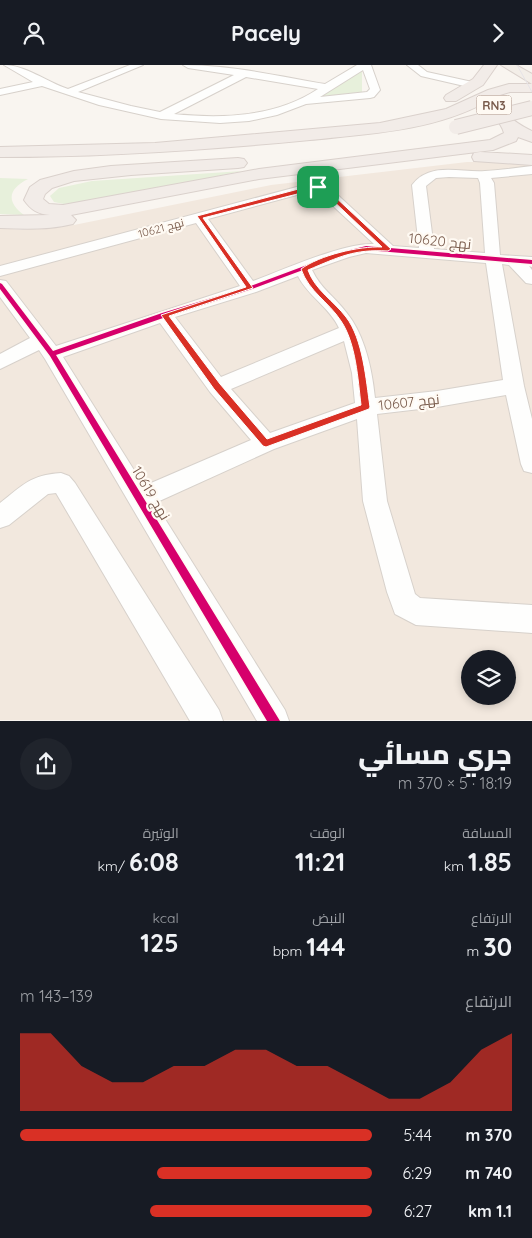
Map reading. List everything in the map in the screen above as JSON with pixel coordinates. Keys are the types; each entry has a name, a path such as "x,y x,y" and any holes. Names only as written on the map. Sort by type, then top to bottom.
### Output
{"highway":[{"path":"287,137 375,122 417,111 461,94 478,82 492,65"},
{"name":"RN3","path":"525,136 493,102 497,92 531,81"},
{"path":"0,152 133,150 360,129 420,119 460,109 480,102 497,92"},
{"path":"37,171 130,170 345,155 462,131 532,108"},
{"path":"0,158 74,161 127,160 284,151 462,131 532,120"},
{"path":"130,170 55,180 38,189 33,200 43,209 63,211 259,174 494,145 510,139 512,133 525,136"},
{"path":"0,222 31,223 77,218 271,179 500,150 525,136"},
{"path":"446,158 502,157 532,160"}],"main road":[{"name":"RN3","path":"492,65 497,92"},
{"name":"RN3","path":"507,65 531,81"}],"street":[{"path":"9,65 43,83 128,110 161,116 198,119 233,119 264,114 304,101 370,95 374,90 365,65 304,101"},
{"path":"68,92 138,65"},
{"path":"188,65 327,87"},
{"path":"161,116 262,65"},
{"path":"412,65 424,74 473,85"},
{"path":"0,92 43,83"},
{"path":"427,253 419,185 424,179 436,174 483,175 532,170"},
{"path":"483,175 487,183 493,259 514,386 532,464"},
{"name":"نهج 10621","path":"0,271 308,188 318,187 330,195 388,249"},
{"path":"199,217 250,288"},
{"name":"نهج 10620","path":"0,362 164,315 250,288 344,253 366,248 513,261 531,276"},
{"path":"304,269 309,282 344,319 350,331 360,365 375,501 405,604 416,611 532,619"},
{"name":"نهج 10619","path":"0,285 46,348 274,721"},
{"path":"164,315 217,387 266,443"},
{"path":"217,387 350,331"},
{"name":"نهج 10607","path":"140,499 266,443 366,407 437,399 514,386"},
{"path":"0,517 43,484 61,483 67,489 208,721"}],"shaded area":[{"path":"467,162 532,164 532,720 0,720 0,228 22,230 74,225 271,185"}],"green space":[{"path":"362,71 362,92 316,97"},
{"path":"242,171 102,200 64,204 54,202 50,196 59,188 92,181"},
{"path":"0,178 28,179 16,187 12,196 14,205 24,215 0,214"}],"tram line":[{"path":"517,65 532,92"}],"cycle path":[{"path":"52,354 164,315 250,288 344,253 366,248 532,262"},
{"path":"0,285 52,354 274,721"}],"route":[{"path":"318,187 330,195 388,249 376,247 344,253 304,269 309,282 344,319 350,331 360,365 366,407 266,443 217,387 164,315 250,288 199,217 318,187"}]}
